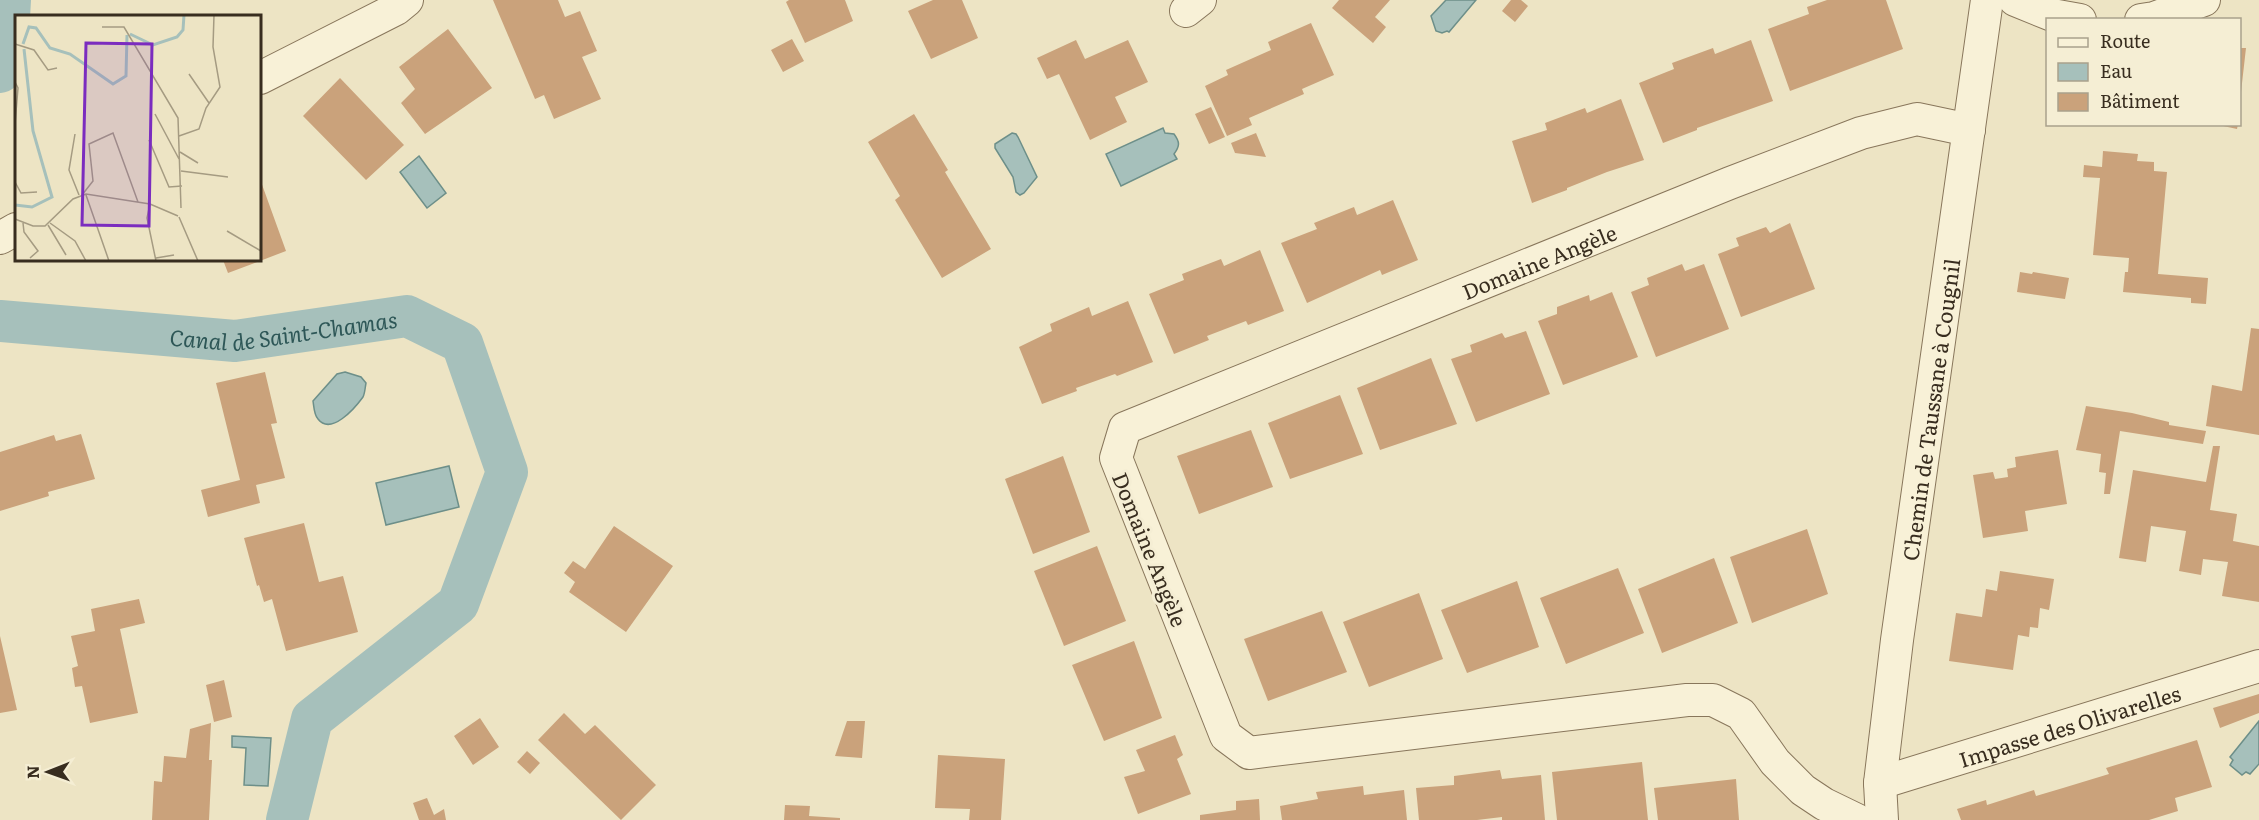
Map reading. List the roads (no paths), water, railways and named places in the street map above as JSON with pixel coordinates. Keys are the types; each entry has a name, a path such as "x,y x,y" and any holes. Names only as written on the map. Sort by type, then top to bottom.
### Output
{"street":[{"path":"261,77 396,9 407,0"},
{"name":"Chemin de Taussane à Cougnil","path":"1882,820 1880,783 1897,640 1987,0"},
{"path":"2015,0 2052,15 2069,18"},
{"path":"2154,18 2204,0"},
{"name":"Domaine Angèle","path":"1857,820 1824,804 1803,790 1775,762 1741,714 1713,700 1687,700 1249,753 1226,736 1116,458 1125,428 1730,183 1861,133 1917,120 1969,130"},
{"path":"0,238 15,230"},
{"name":"Impasse des Olivarelles","path":"1880,783 2259,666"}],"water":[{"path":"1446,0 1476,0 1449,32 1442,33 1436,31 1431,16"},
{"path":"1163,128 1165,133 1174,134 1177,139 1178,146 1174,154 1177,159 1121,186 1106,154"},
{"path":"1012,133 1018,137 1037,177 1020,195 1016,192 1013,177 995,148 995,144"},
{"path":"419,156 446,193 427,208 400,172"},
{"path":"345,372 361,377 366,383 364,395 342,418 329,424 323,423 316,415 313,401 337,374"},
{"path":"449,466 459,507 386,525 376,483"},
{"path":"2259,721 2259,764 2250,774 2246,772 2242,775 2230,765 2233,760 2230,757"},
{"path":"232,736 271,738 268,786 244,785 246,748 232,747"}],"waterway":[{"name":"Canal de Saint-Chamas","path":"0,72 7,53 10,0"},
{"name":"Canal de Saint-Chamas","path":"0,321 235,341 407,316 462,343 507,472 458,604 312,719 287,820"}]}
